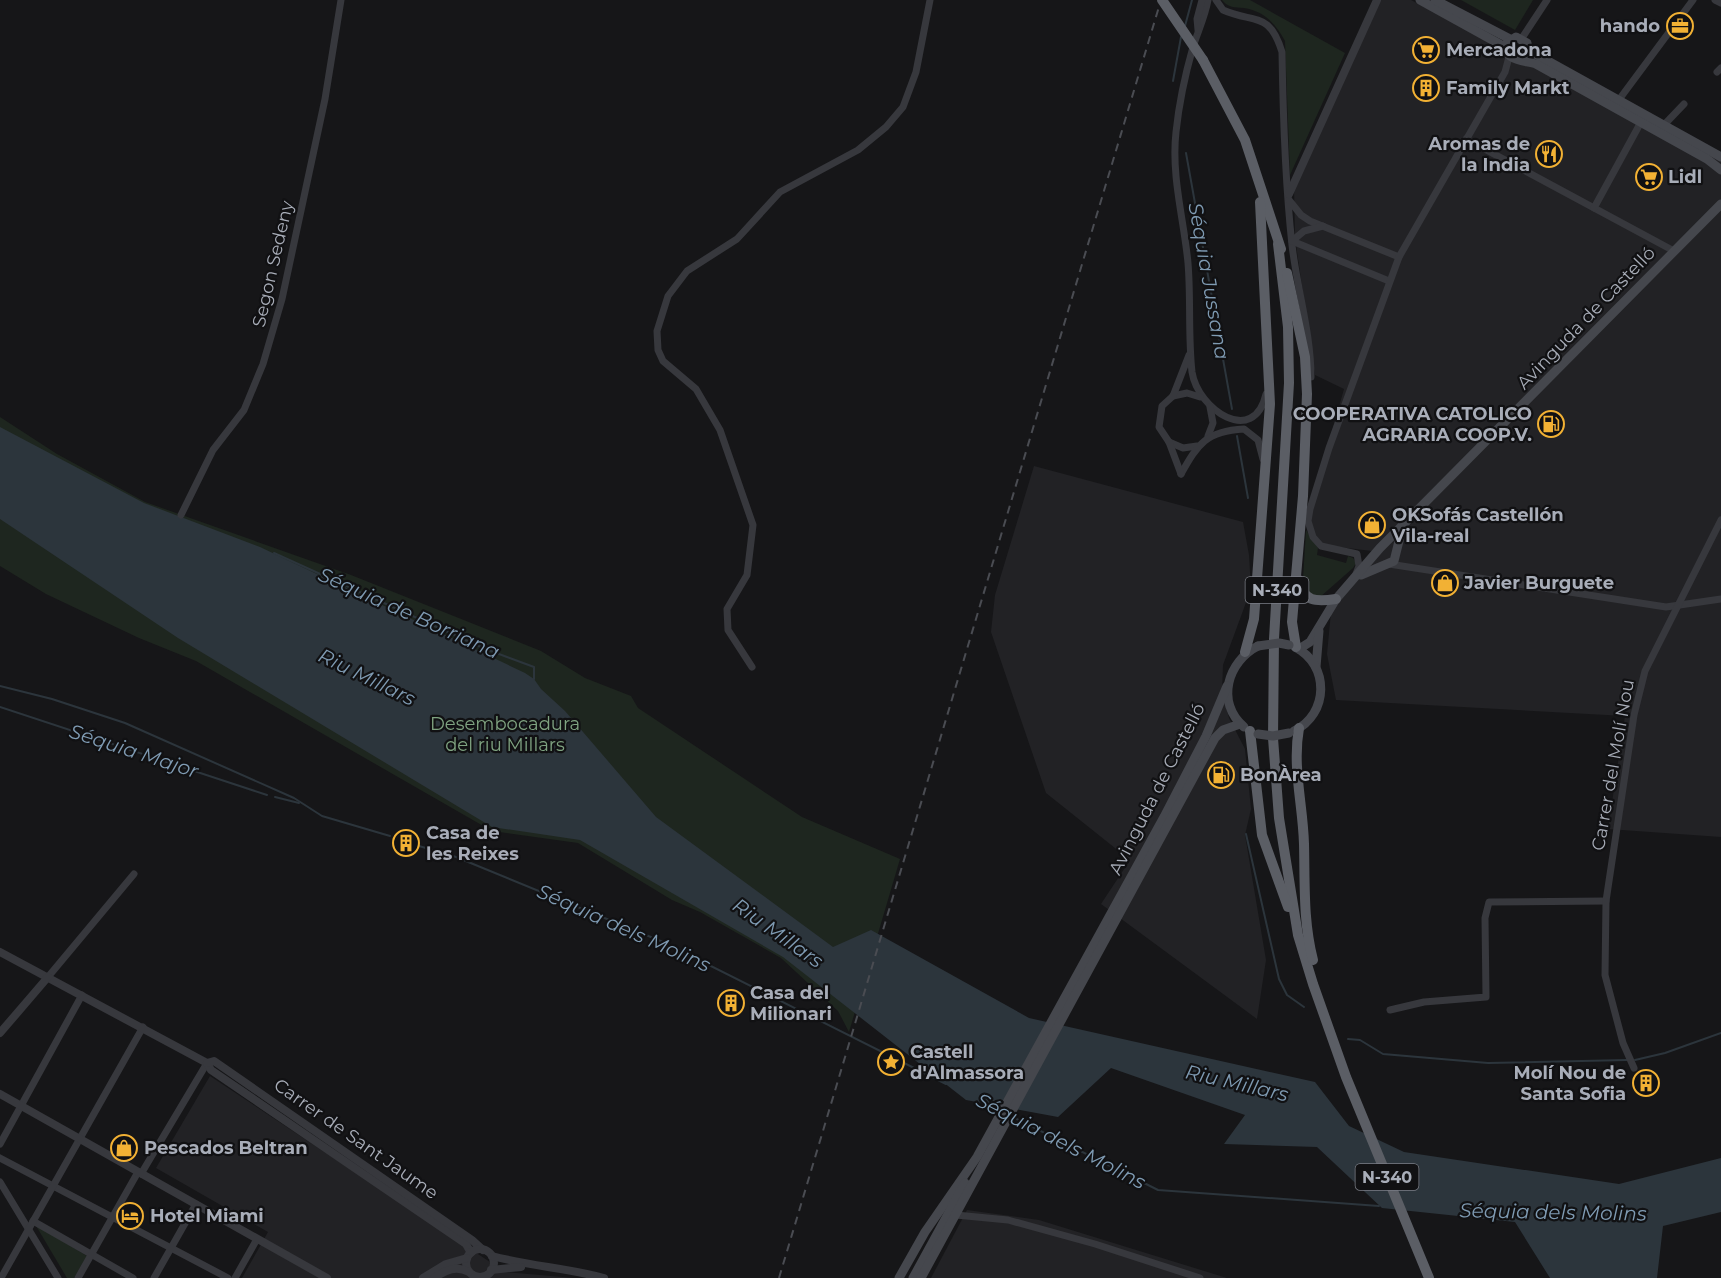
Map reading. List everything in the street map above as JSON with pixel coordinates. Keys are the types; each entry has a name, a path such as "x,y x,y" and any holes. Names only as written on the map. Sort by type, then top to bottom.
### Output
{"highway":[{"name":"N-340","path":"1162,0 1203,60 1245,140 1278,244 1288,327 1289,383 1274,639 1273,716 1279,818 1298,935 1312,984 1346,1077 1429,1278"},
{"path":"1245,652 1254,619 1269,426 1263,222 1260,204 1262,190"},
{"path":"1278,244 1284,256 1305,357 1303,496 1292,622 1295,647"},
{"path":"1299,552 1301,592 1307,598 1318,602 1336,599"},
{"path":"1299,728 1296,759 1304,843 1305,915 1316,971 1312,984"},
{"path":"1254,732 1262,835 1291,921 1298,935"}],"main road":[{"path":"1420,0 1508,48"},
{"path":"1435,0 1508,48 1520,59 1536,64 1707,159 1721,170 1721,181"},
{"path":"1508,48 1522,38 1527,43 1528,50 1520,59"},
{"path":"1528,50 1721,157"},
{"name":"Avinguda de Castelló","path":"1295,647 1310,642 1336,599 1381,549 1719,206 1721,198"},
{"name":"Avinguda de Castelló","path":"1354,579 1394,561 1403,527"},
{"path":"1386,564 1380,560 1381,549 1396,552"},
{"name":"Avinguda de Castelló","path":"1316,667 1320,628"},
{"path":"1279,643 1295,647 1316,667 1321,686 1319,705 1308,722 1289,733 1273,736 1254,732 1240,724 1233,713 1227,686 1230,672 1245,652 1258,646 1279,643"},
{"name":"Avinguda de Castelló","path":"1119,908 1206,736 1227,686"},
{"name":"Avinguda de Castelló","path":"1119,908 1215,738 1223,730 1240,724"},
{"path":"913,1278 1119,908"},
{"path":"921,1278 956,1215 981,1159"},
{"path":"899,1278 925,1232 981,1159"}],"street":[{"name":"Segon Sedeny","path":"181,514 213,450 244,411 263,364 282,299 326,99 341,0"},
{"path":"752,667 728,630 727,609 747,575 753,525 720,430 696,388 663,361 658,350 657,331 668,296 687,271 737,239 780,192 858,150 886,127 903,107 916,72 930,0"},
{"path":"1198,30 1197,20 1202,0"},
{"path":"1208,0 1204,20 1198,30 1186,72 1176,134 1176,178 1191,306 1193,375 1200,397 1210,407 1230,419 1245,420 1257,414 1264,403 1268,386"},
{"path":"1216,0 1223,9 1255,17 1268,24 1277,37 1282,52 1285,180 1289,197 1292,241 1311,355 1311,418 1303,496"},
{"path":"1289,197 1377,0"},
{"path":"1522,38 1548,0"},
{"path":"1618,101 1693,0"},
{"path":"1715,0 1721,3"},
{"path":"1354,579 1359,566 1357,554 1321,546 1312,537 1308,521 1329,448 1399,257 1505,72 1508,48"},
{"path":"1664,126 1684,104"},
{"path":"1594,208 1641,122"},
{"path":"1466,138 1674,251"},
{"path":"1289,197 1301,215 1399,257"},
{"path":"1292,241 1304,231 1323,226"},
{"path":"1292,241 1389,281"},
{"path":"1191,350 1173,396 1162,406 1159,427 1169,442 1181,474 1197,446 1208,436 1213,423 1210,407"},
{"path":"1173,396 1187,393 1200,397"},
{"path":"1208,436 1244,429 1258,440 1263,460 1263,491"},
{"path":"1169,442 1183,448 1197,446"},
{"name":"Carrer del Molí Nou","path":"1634,1068 1623,1043 1605,975 1606,901 1637,704 1645,671 1721,520"},
{"path":"1396,552 1414,567"},
{"path":"1386,564 1666,606 1721,599"},
{"path":"0,1033 134,874"},
{"path":"1390,1010 1424,1002 1486,997 1485,918 1490,902 1606,901"},
{"name":"Carrer de Sant Jaume","path":"0,952 207,1063 210,1070 466,1244 469,1256"},
{"path":"0,1144 82,995"},
{"path":"1,1278 143,1027"},
{"name":"Carrer de Sant Jaume","path":"207,1063 214,1061 483,1250"},
{"path":"78,1278 113,1216 207,1063"},
{"path":"0,1094 327,1278"},
{"path":"0,1158 228,1278"},
{"path":"0,1182 58,1278"},
{"path":"154,1278 196,1204"},
{"path":"956,1215 1008,1220 1095,1244 1200,1278"},
{"path":"33,1221 133,1278"},
{"path":"235,1278 257,1239"},
{"path":"423,1278 446,1264 483,1250 492,1256 527,1266"},
{"path":"469,1256 466,1266 470,1273"},
{"path":"491,1270 492,1256"},
{"path":"434,1278 449,1269 461,1268 481,1277 491,1270 527,1266 575,1270 604,1278"}],"shaded area":[{"path":"1378,0 1411,0 1721,161 1721,837 1608,829 1625,716 1336,700 1327,654 1331,612 1372,551 1322,545 1306,522 1344,389 1315,375 1295,238 1294,186"},
{"path":"1034,466 1243,522 1249,555 1251,589 1223,665 1222,693 1229,718 1245,749 1251,809 1245,835 1266,960 1257,1019 1101,904 1130,860 1046,793 991,632 995,595"},
{"path":"210,1076 505,1272 574,1278 242,1278 268,1232 156,1168"},
{"path":"967,1210 1039,1220 1227,1278 931,1278"}],"green space":[{"path":"1222,0 1250,0 1345,53 1290,175 1285,41 1278,29 1263,15 1229,6"},
{"path":"1461,0 1533,0 1515,30"},
{"name":"Desembocadura del riu Millars","path":"0,417 57,454 145,502 351,575 541,651 585,678 631,696 638,708 802,817 900,859 849,1032 838,1011 781,958 700,912 672,900 578,843 492,831 196,661 139,638 46,594 0,566"},
{"path":"1306,530 1318,548 1317,555 1346,563 1348,556 1356,563 1320,597 1309,593 1303,579"},
{"path":"35,1224 87,1256 74,1278 67,1278"}],"water":[{"name":"Desembocadura del riu Millars","path":"0,427 144,503 260,547 525,673 534,679 541,689 565,711 656,817 833,947 871,930 1029,1018 1315,1082 1349,1126 1404,1152 1619,1184 1721,1158 1721,1212 1663,1226 1657,1278 1550,1278 1515,1222 1382,1208 1317,1147 1224,1144 1245,1115 1111,1068 1058,1117 966,1100 783,957 580,840 492,827 178,638 0,519"}],"waterway":[{"name":"Séquia Jussana","path":"1185,26 1192,0"},
{"name":"Séquia Jussana","path":"1173,81 1181,37"},
{"name":"Séquia Jussana","path":"1186,153 1232,409"},
{"name":"Séquia Jussana","path":"1237,436 1248,498"},
{"name":"Séquia de Borriana","path":"274,553 483,648 534,667 534,679"},
{"name":"Séquia dels Molins","path":"0,686 52,699 125,723 294,798 322,816 390,836"},
{"name":"Séquia Major","path":"0,707 267,795"},
{"name":"Séquia dels Molins","path":"275,797 299,803"},
{"name":"Séquia Jussana","path":"1246,834 1279,979 1287,995 1304,1007"},
{"name":"Séquia dels Molins","path":"419,846 456,857 663,942 946,1084"},
{"name":"Séquia Jussana","path":"1635,1060 1665,1053 1721,1033"},
{"name":"Séquia Jussana","path":"1348,1039 1360,1040 1383,1054 1488,1063 1627,1060"},
{"name":"Séquia dels Molins","path":"983,1102 1000,1111"},
{"name":"Séquia dels Molins","path":"1013,1117 1158,1190 1379,1206"}],"railway":[{"path":"779,1278 1161,0"}],"place":[{"name":"hando","path":"1680,26"},
{"name":"Mercadona","path":"1426,50"},
{"name":"Family Markt","path":"1426,88"},
{"name":"Aromas de la India","path":"1549,154"},
{"name":"Lidl","path":"1649,177"},
{"name":"COOPERATIVA CATOLICO AGRARIA COOP.V.","path":"1551,424"},
{"name":"OKSofás Castellón Vila-real","path":"1372,525"},
{"name":"Javier Burguete","path":"1445,583"},
{"name":"BonÀrea","path":"1221,775"},
{"name":"Casa de les Reixes","path":"406,843"},
{"name":"Casa del Milionari","path":"731,1003"},
{"name":"Castell d'Almassora","path":"891,1062"},
{"name":"Molí Nou de Santa Sofia","path":"1646,1083"},
{"name":"Pescados Beltran","path":"124,1148"},
{"name":"Hotel Miami","path":"130,1216"}],"water label":[{"name":"Riu Millars","path":"367,677"},
{"name":"Riu Millars","path":"778,933"},
{"name":"Riu Millars","path":"1237,1083"}]}
